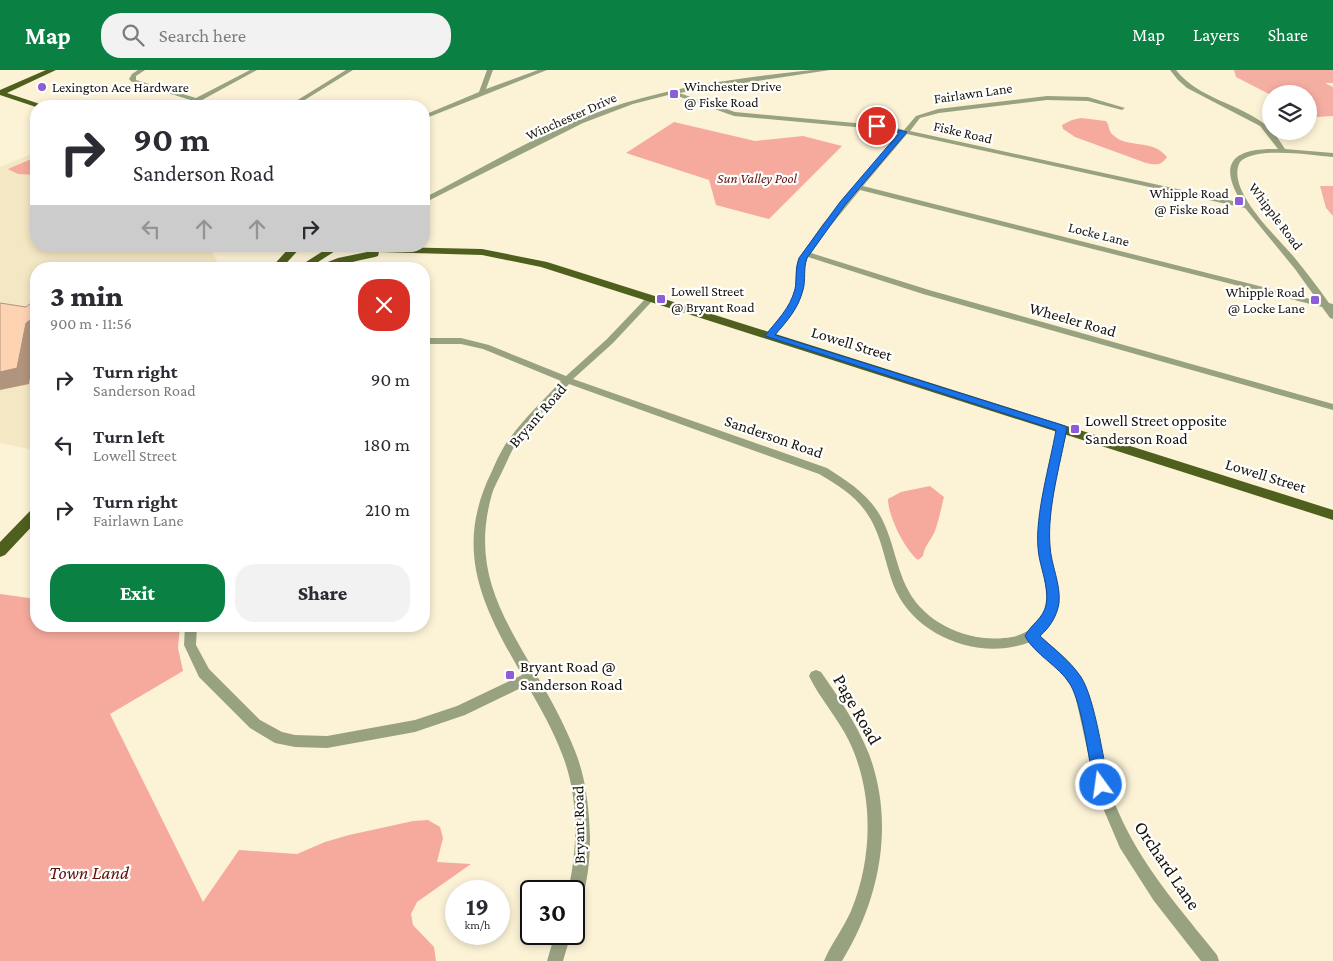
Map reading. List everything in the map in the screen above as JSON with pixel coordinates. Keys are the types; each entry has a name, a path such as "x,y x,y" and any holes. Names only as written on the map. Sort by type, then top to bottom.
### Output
{"main road":[{"path":"0,93 52,70"},
{"path":"0,93 30,102"},
{"name":"Lowell Street","path":"431,250 482,252 520,258 1333,515"},
{"path":"282,262 291,252"},
{"path":"312,262 328,252"},
{"path":"342,262 368,255 406,252"},
{"path":"0,551 30,520"}],"street":[{"path":"142,70 134,75 132,79 134,81 196,100 254,70"},
{"path":"301,100 350,70"},
{"path":"482,93 490,70"},
{"path":"430,115 544,70"},
{"name":"Winchester Drive","path":"430,198 604,112 671,92 736,81 827,70"},
{"path":"1173,70 1187,84 1263,126 1284,152"},
{"name":"Fiske Road","path":"671,92 734,114 866,125 1249,207"},
{"name":"Fairlawn Lane","path":"769,336 792,309 799,289 800,267 824,226 915,119 927,113 1040,98 1085,99 1122,108"},
{"name":"Whipple Road","path":"1333,154 1284,152 1248,154 1235,163 1233,171 1234,180 1240,194 1329,306 1333,316"},
{"name":"Locke Lane","path":"858,187 1329,306"},
{"name":"Wheeler Road","path":"806,254 926,292 1333,408"},
{"name":"Bryant Road","path":"578,880 581,850 579,785 569,753 531,677 499,624 486,594 479,564 477,535 481,508 490,483 509,447 567,380 605,346 651,298"},
{"name":"Sanderson Road","path":"430,341 447,340 475,344 509,355 567,380 822,471 856,494 874,514 902,590 914,606 931,622 952,635 980,643 1010,643 1032,636"},
{"path":"1032,636 1046,623 1052,605 1053,596 1044,548 1044,526 1062,428"},
{"path":"191,632 190,645 204,673 255,724 280,738 295,741 327,742 415,726 460,711 531,677"},
{"name":"Orchard Lane","path":"1032,636 1068,670 1082,693 1098,774 1105,797 1126,844 1152,886 1206,959"},
{"name":"Page Road","path":"816,676 840,711 862,754 869,774 875,822 875,847 865,899 851,930 832,961"},
{"path":"555,961 560,945"}],"shaded area":[{"path":"1234,70 1333,70 1333,83 1325,83 1333,87 1333,116 1317,117 1317,85 1262,85 1262,90 1236,77"},
{"path":"30,154 30,252 212,252 217,262 30,262 29,449 0,443 0,167"},
{"path":"1320,186 1333,186 1333,216 1326,208"}],"green space":[{"path":"1081,118 1106,121 1111,133 1119,139 1125,142 1147,145 1161,151 1167,157 1158,164 1146,163 1075,137 1063,129 1062,125"},
{"name":"Sun Valley Pool","path":"674,122 755,141 803,136 842,146 769,219 716,205 709,180 626,153"},
{"path":"30,160 30,175 18,174 8,169"},
{"path":"930,486 944,497 935,531 923,556 918,560 908,549 898,532 888,499 901,492"},
{"name":"Town Land","path":"0,594 30,598 30,632 179,632 178,648 183,671 110,714 203,902 239,850 297,854 325,842 349,835 413,821 428,820 440,827 443,838 437,862 471,864 448,880 445,880 445,882 417,902 411,914 413,925 434,947 436,961 0,961"}],"building":[{"path":"0,303 26,307 30,304 30,320 26,323 17,368 0,372"}],"place":[{"name":"Lexington Ace Hardware","path":"42,87"},
{"name":"Winchester Drive @ Fiske Road","path":"674,94"},
{"name":"Whipple Road @ Fiske Road","path":"1239,201"},
{"name":"Lowell Street @ Bryant Road","path":"661,299"},
{"name":"Whipple Road @ Locke Lane","path":"1315,300"},
{"name":"Lowell Street opposite Sanderson Road","path":"1075,429"},
{"name":"Bryant Road @ Sanderson Road","path":"510,675"}],"route":[{"path":"877,126 904,132 824,226 803,258 800,267 799,289 792,309 769,336 1062,428 1044,526 1045,560 1053,596 1052,605 1046,623 1032,636 1068,670 1082,693 1101,785"}]}
